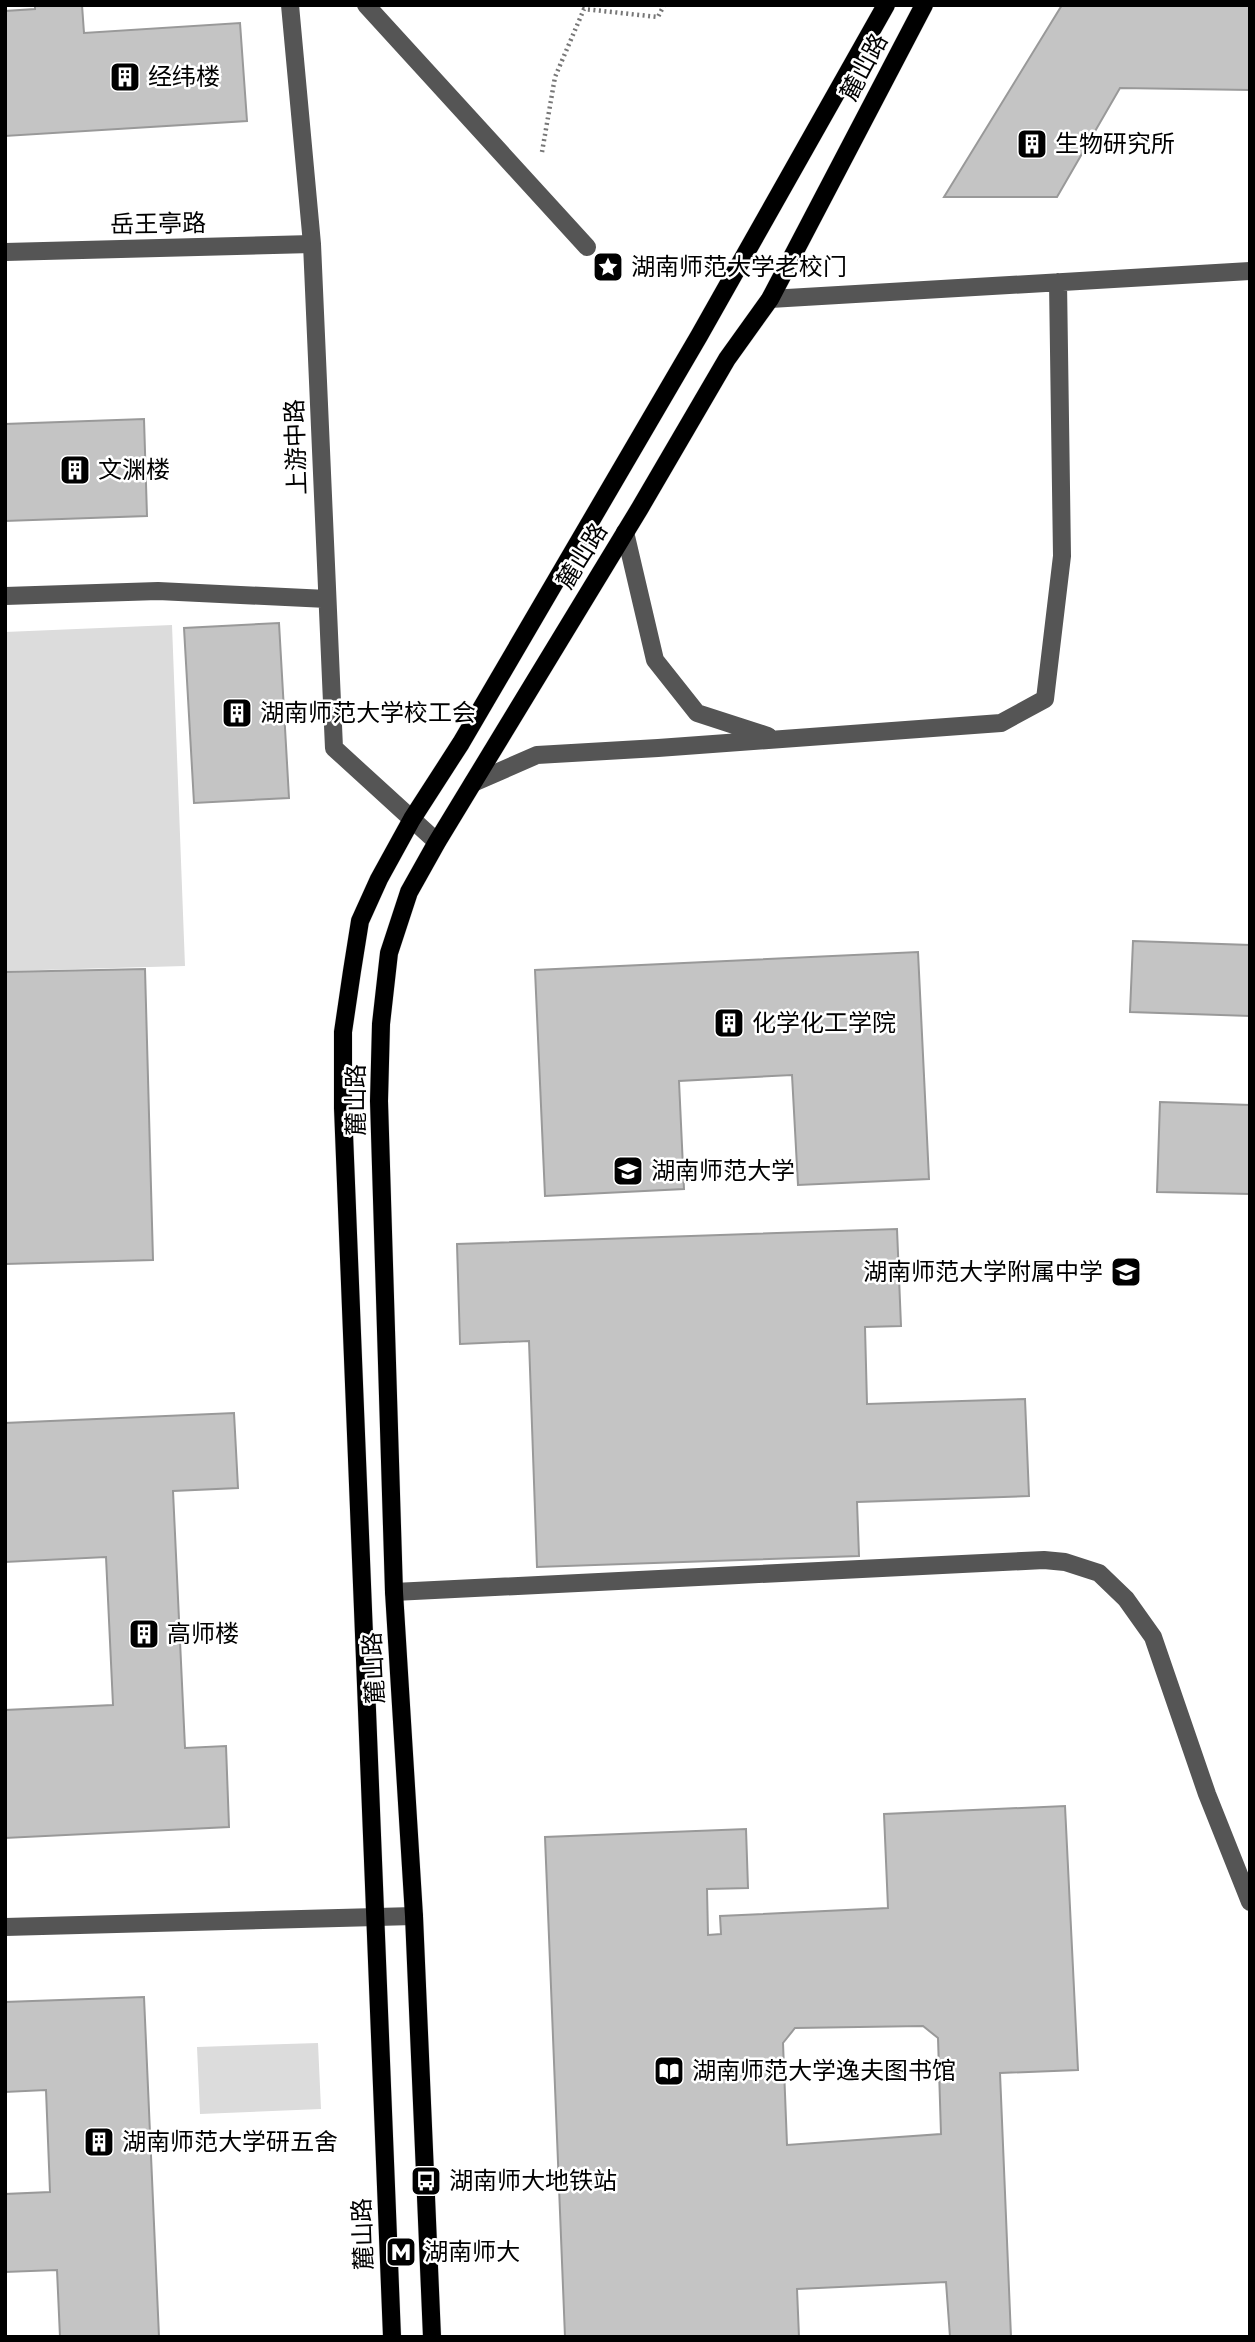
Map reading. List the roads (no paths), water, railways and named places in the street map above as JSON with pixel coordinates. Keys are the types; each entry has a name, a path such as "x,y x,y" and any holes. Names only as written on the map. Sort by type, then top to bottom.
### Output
{"main road":[{"name":"麓山路","path":"392,2337 346,1218 343,1032 360,921 379,879 412,819 468,732 685,360 887,5"},
{"name":"麓山路","path":"432,2337 414,1916 394,1592 380,1128 381,1024 389,953 409,892 437,842 727,359 770,299 924,5"}],"lane":[{"name":"上游中路","path":"290,5 312,244 334,748 437,842"},
{"path":"366,5 587,247"},
{"name":"岳王亭路","path":"5,252 312,244"},
{"path":"770,299 1250,271"},
{"path":"472,783 537,755 1001,723 1045,699 1062,556 1058,282"},
{"path":"625,532 655,660 697,713 778,739"},
{"path":"5,596 158,591 327,599"},
{"path":"394,1592 1044,1560 1065,1562 1099,1573 1126,1599 1153,1637 1207,1794 1250,1902"},
{"path":"5,1927 414,1916"}],"place":[{"name":"经纬楼","path":"125,77"},
{"name":"生物研究所","path":"1032,144"},
{"name":"湖南师范大学老校门","path":"608,267"},
{"name":"文渊楼","path":"75,470"},
{"name":"湖南师范大学校工会","path":"237,713"},
{"name":"化学化工学院","path":"729,1023"},
{"name":"湖南师范大学","path":"628,1171"},
{"name":"湖南师范大学附属中学","path":"1126,1272"},
{"name":"高师楼","path":"144,1634"},
{"name":"湖南师范大学逸夫图书馆","path":"669,2071"},
{"name":"湖南师范大学研五舍","path":"99,2142"},
{"name":"湖南师大地铁站","path":"426,2181"},
{"name":"湖南师大","path":"401,2252"}]}
